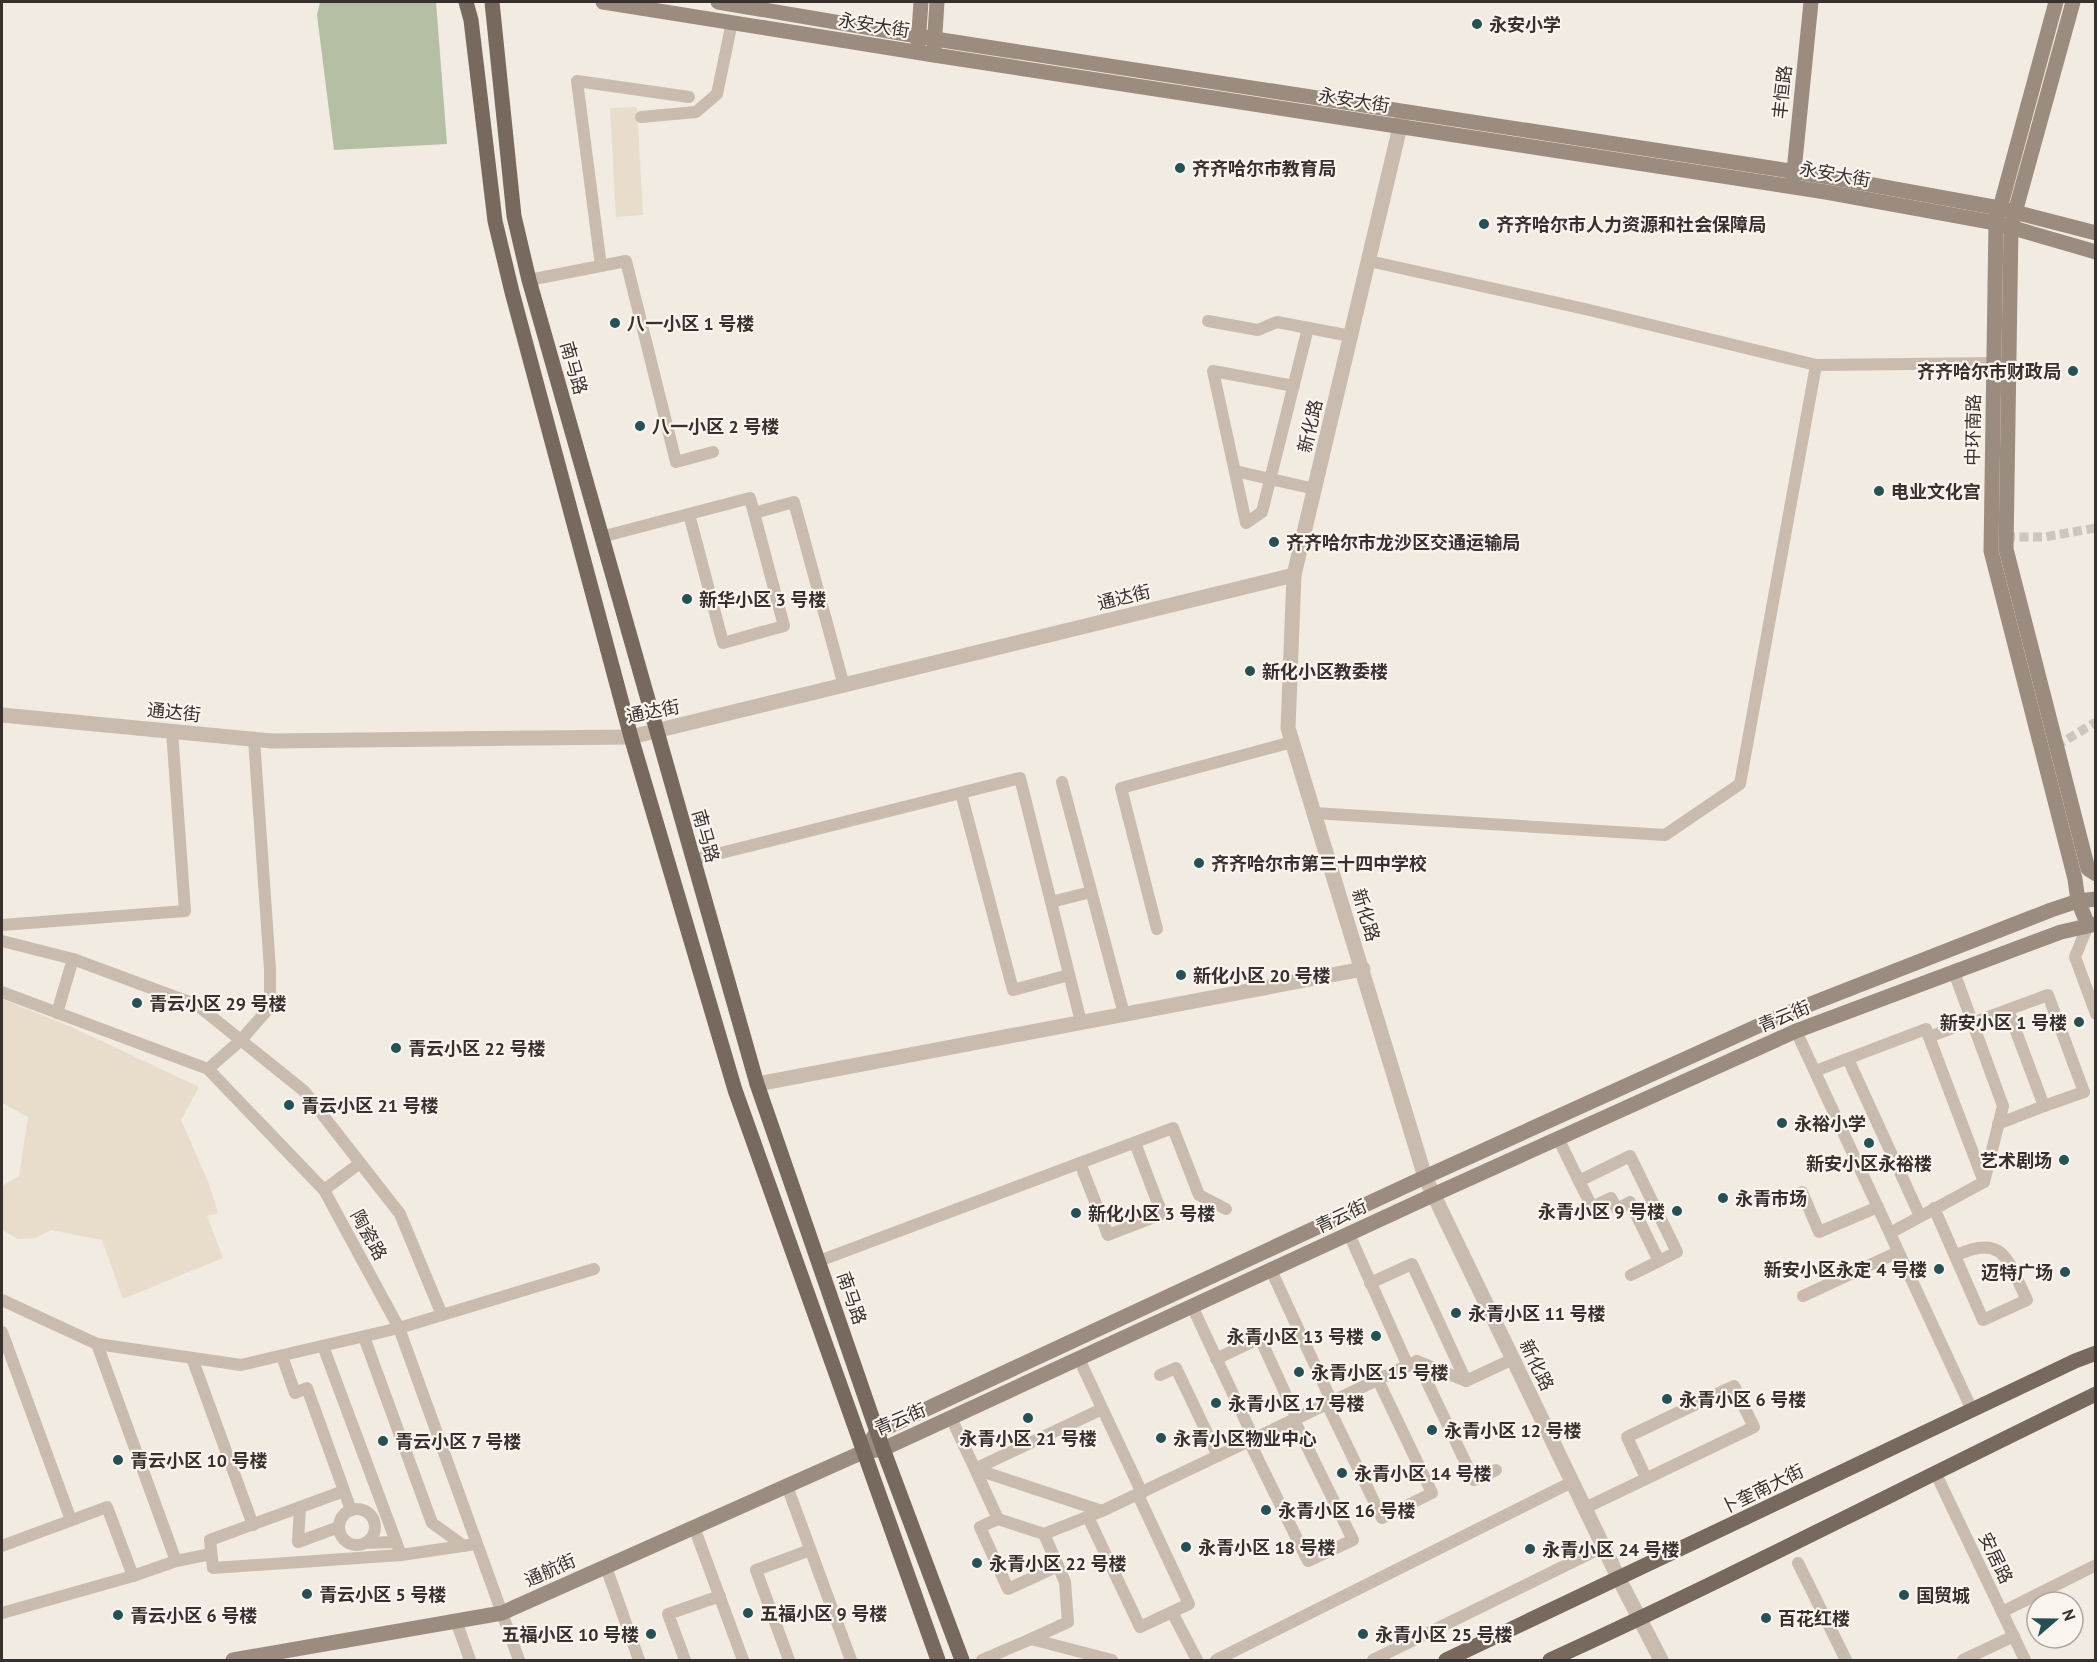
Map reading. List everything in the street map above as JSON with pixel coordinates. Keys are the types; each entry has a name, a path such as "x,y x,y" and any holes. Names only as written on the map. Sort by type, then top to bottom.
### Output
{"main road":[{"path":"466,2 471,20 495,221 631,737 735,1090 938,1660"},
{"name":"南马路","path":"492,2 514,216 529,280 656,732 757,1084 883,1449 962,1660"},
{"name":"永安大街","path":"603,2 732,22 918,44"},
{"name":"永安大街","path":"718,2 934,47 1400,127 1793,179"},
{"path":"918,44 921,2"},
{"path":"934,47 937,2"},
{"name":"丰恒路","path":"1793,179 1811,2"},
{"name":"中环南路","path":"2056,2 2006,218 1991,551 2075,879 2078,901 2092,925"},
{"name":"中环南路","path":"2006,218 2073,2"},
{"name":"永安大街","path":"934,47 1404,111 2096,233"},
{"name":"永安大街","path":"2006,218 2096,252"},
{"name":"中环南路","path":"2001,363 2006,549 2088,869 2096,874"},
{"name":"青云街","path":"863,1452 877,1432 1425,1177 1780,1016 2051,909 2078,901 2096,899"},
{"name":"青云街","path":"863,1452 883,1449 1433,1195 1796,1031 2061,932 2092,925"},
{"name":"卜奎南大街","path":"1446,1660 2096,1353"},
{"path":"1550,1660 1640,1619 2096,1394"},
{"name":"通航街","path":"233,1660 297,1655 502,1613 863,1452"}],"street":[{"path":"641,117 696,112 717,94 732,22"},
{"path":"601,266 577,81 689,97"},
{"name":"新化路","path":"1404,111 1294,575 1288,728 1425,1177 1619,1579 1661,1660"},
{"path":"529,280 627,261 676,462 713,452"},
{"path":"1369,261 1585,309 1816,365 2001,363"},
{"path":"1208,321 1258,330 1277,322 1352,336"},
{"path":"1294,386 1213,371 1246,523 1262,512 1294,386 1308,328"},
{"path":"1314,813 1665,835 1740,784 1816,365"},
{"path":"1235,471 1315,489"},
{"path":"601,537 688,514 750,498 784,626 723,643 688,514"},
{"path":"754,513 794,502 844,686"},
{"name":"通达街","path":"2,715 272,741 631,737 1294,575"},
{"path":"2,925 185,911 172,731"},
{"path":"208,1069 241,1040 270,1007 270,969 254,740"},
{"path":"1157,929 1121,788 1292,742"},
{"path":"693,860 1020,778 1081,1022"},
{"path":"1062,782 1124,1014"},
{"path":"961,793 1013,990 1069,975"},
{"path":"1051,902 1091,892"},
{"path":"2092,925 2075,957 2096,1014"},
{"path":"2,941 73,959 197,1005 304,1091 399,1214 442,1315"},
{"path":"57,1013 73,959"},
{"path":"757,1084 1363,969"},
{"path":"1890,1233 1984,1182 2003,1106 1954,972"},
{"name":"陶瓷路","path":"2,992 208,1069 324,1190 399,1329 470,1545 502,1613 519,1660"},
{"path":"1929,1037 2048,995 2084,1092 1998,1124"},
{"path":"2008,1010 2044,1106"},
{"path":"1815,1071 1926,1029 1984,1182"},
{"path":"1796,1031 1972,1410"},
{"path":"1848,1059 1920,1216"},
{"path":"819,1261 1173,1128 1199,1195 1226,1209"},
{"path":"1558,1138 1592,1207 1611,1198 1617,1209 1648,1193"},
{"path":"1080,1163 1108,1235 1162,1214 1135,1143"},
{"path":"1579,1181 1630,1156 1677,1252 1630,1275"},
{"path":"324,1190 360,1163"},
{"path":"1802,1192 1819,1232 1878,1207"},
{"path":"1630,1202 1659,1261"},
{"path":"1935,1209 1955,1256 1983,1320 2027,1300 2006,1256 1988,1246 1970,1249 1955,1256"},
{"path":"1349,1234 1370,1283 1474,1480 1496,1470"},
{"path":"1803,1296 1898,1252"},
{"path":"1370,1283 1412,1264 1466,1381"},
{"path":"2,1300 97,1344 241,1365 399,1329 594,1269"},
{"path":"1271,1270 1382,1518 1432,1494 1378,1380"},
{"path":"1192,1306 1252,1440 1308,1561 1353,1540 1260,1338 1216,1359"},
{"path":"2,1332 71,1520"},
{"path":"364,1337 432,1523 470,1545"},
{"path":"97,1344 176,1561"},
{"path":"323,1346 401,1555"},
{"path":"282,1356 295,1393 308,1388 351,1510"},
{"path":"192,1358 253,1525"},
{"path":"1079,1359 1189,1604 1140,1627 1088,1517"},
{"path":"1058,1566 1008,1589 980,1527 998,1519 1044,1534 1140,1494 1413,1364 1466,1381 1513,1359"},
{"path":"1160,1376 1176,1368 1218,1456"},
{"path":"1585,1508 1754,1427 1734,1386 1627,1437 1646,1478"},
{"path":"975,1468 1102,1409"},
{"path":"951,1418 998,1519"},
{"path":"975,1468 1102,1511"},
{"name":"安居路","path":"1935,1472 2025,1660"},
{"path":"1216,1660 1572,1482"},
{"path":"786,1486 850,1660"},
{"path":"344,1491 210,1540 213,1568 401,1555 470,1545"},
{"path":"2,1546 107,1507 133,1576"},
{"path":"300,1507 298,1542 339,1527"},
{"path":"365,1543 373,1534 374,1522 367,1513 351,1510 342,1517 339,1527 347,1542 359,1545 396,1542"},
{"path":"694,1527 743,1660"},
{"path":"988,1659 1068,1622 1065,1582 1044,1534"},
{"path":"1373,1660 1604,1547"},
{"path":"789,1660 756,1570 810,1550"},
{"path":"2,1613 133,1576 176,1561 212,1554"},
{"path":"1798,1563 1846,1660"},
{"path":"2002,1612 2096,1565"},
{"path":"606,1567 639,1660"},
{"path":"685,1660 668,1614 720,1596"},
{"path":"1172,1612 1197,1660"},
{"path":"456,1621 470,1660"},
{"path":"1966,1660 2014,1636"},
{"path":"1031,1639 1112,1660"}],"green space":[{"path":"320,2 436,2 447,144 334,150 317,15"}],"shaded area":[{"path":"637,107 643,215 616,217 610,108"},
{"path":"2,999 76,1029 199,1087 181,1120 209,1184 218,1213 207,1216 223,1258 123,1299 102,1240 51,1230 35,1238 18,1239 2,1230 2,1186 19,1176 28,1117 2,1103"}],"tunnel":[{"path":"2006,537 2044,537 2096,528"},
{"path":"2056,746 2096,722"}],"place":[{"name":"永安小学","path":"1477,24"},
{"name":"齐齐哈尔市教育局","path":"1180,168"},
{"name":"齐齐哈尔市人力资源和社会保障局","path":"1484,224"},
{"name":"八一小区 1 号楼","path":"615,323"},
{"name":"齐齐哈尔市财政局","path":"2073,371"},
{"name":"八一小区 2 号楼","path":"640,426"},
{"name":"电业文化宫","path":"1879,491"},
{"name":"齐齐哈尔市龙沙区交通运输局","path":"1274,542"},
{"name":"新华小区 3 号楼","path":"687,599"},
{"name":"新化小区教委楼","path":"1250,671"},
{"name":"齐齐哈尔市第三十四中学校","path":"1199,863"},
{"name":"新化小区 20 号楼","path":"1181,975"},
{"name":"青云小区 29 号楼","path":"137,1003"},
{"name":"新安小区 1 号楼","path":"2079,1022"},
{"name":"青云小区 22 号楼","path":"396,1048"},
{"name":"青云小区 21 号楼","path":"289,1105"},
{"name":"永裕小学","path":"1782,1123"},
{"name":"新安小区永裕楼","path":"1869,1143"},
{"name":"艺术剧场","path":"2064,1160"},
{"name":"永青市场","path":"1723,1198"},
{"name":"永青小区 9 号楼","path":"1677,1211"},
{"name":"新化小区 3 号楼","path":"1076,1213"},
{"name":"新安小区永定 4 号楼","path":"1939,1269"},
{"name":"迈特广场","path":"2065,1272"},
{"name":"永青小区 11 号楼","path":"1456,1313"},
{"name":"永青小区 13 号楼","path":"1376,1336"},
{"name":"永青小区 15 号楼","path":"1299,1372"},
{"name":"永青小区 6 号楼","path":"1667,1399"},
{"name":"永青小区 17 号楼","path":"1216,1403"},
{"name":"永青小区 21 号楼","path":"1028,1418"},
{"name":"永青小区 12 号楼","path":"1432,1430"},
{"name":"永青小区物业中心","path":"1161,1438"},
{"name":"青云小区 7 号楼","path":"383,1441"},
{"name":"青云小区 10 号楼","path":"118,1460"},
{"name":"永青小区 14 号楼","path":"1342,1473"},
{"name":"永青小区 16 号楼","path":"1266,1510"},
{"name":"永青小区 18 号楼","path":"1186,1547"},
{"name":"永青小区 24 号楼","path":"1530,1549"},
{"name":"永青小区 22 号楼","path":"977,1563"},
{"name":"青云小区 5 号楼","path":"307,1594"},
{"name":"国贸城","path":"1904,1595"},
{"name":"五福小区 9 号楼","path":"748,1613"},
{"name":"青云小区 6 号楼","path":"118,1615"},
{"name":"百花红楼","path":"1766,1618"},
{"name":"五福小区 10 号楼","path":"651,1634"},
{"name":"永青小区 25 号楼","path":"1363,1634"}]}
